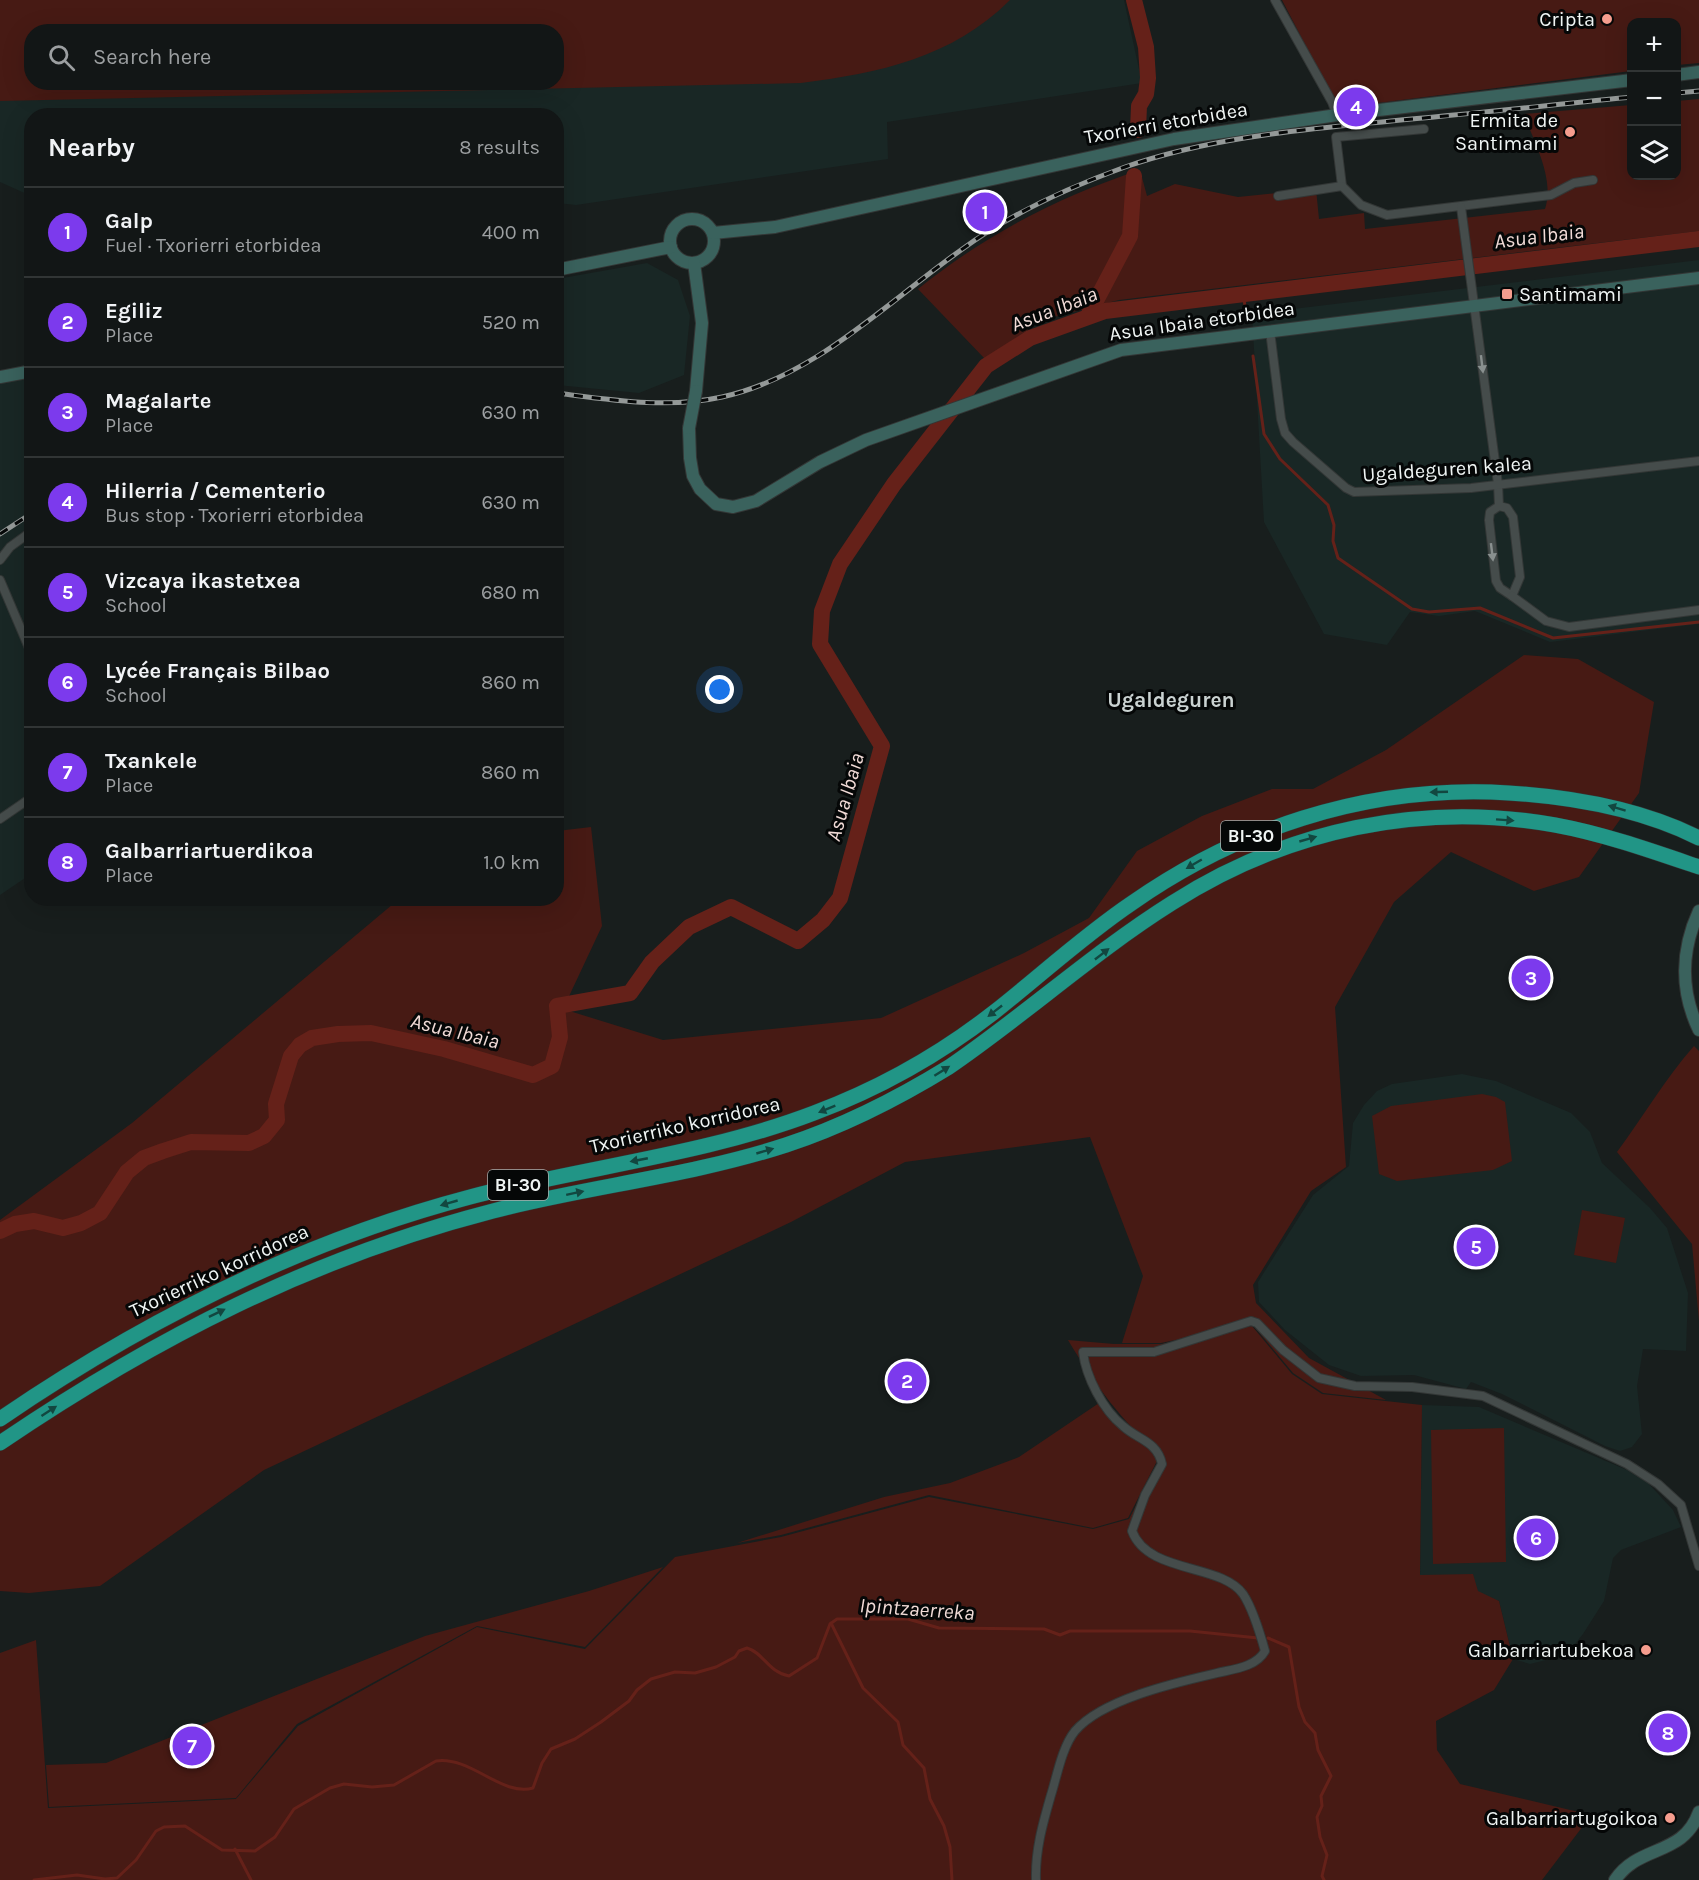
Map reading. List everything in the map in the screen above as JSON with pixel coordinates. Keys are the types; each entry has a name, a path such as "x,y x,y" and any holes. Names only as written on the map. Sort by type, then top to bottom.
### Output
{"highway":[{"name":"Txorierriko korridorea","path":"0,1419 88,1361 159,1320 210,1293 316,1247 393,1219 472,1196 759,1132 851,1098 910,1068 964,1034 1113,916 1153,889 1216,852 1276,826 1360,803 1431,793 1468,792 1527,794 1604,804 1673,825 1699,838"},
{"name":"Txorierriko korridorea","path":"0,1443 75,1393 159,1343 219,1311 323,1265 390,1241 485,1213 722,1162 787,1144 847,1122 912,1089 949,1067 1172,903 1240,865 1284,846 1386,821 1428,817 1509,819 1567,828 1699,867"},
{"path":"1673,825 1699,833"},
{"path":"1676,859 1699,873"}],"street":[{"path":"1275,0 1337,115"},
{"path":"1681,74 1699,72"},
{"name":"Txorierri etorbidea","path":"713,233 775,227 1123,148 1230,130 1627,81"},
{"path":"1424,129 1336,137 1342,186 1361,205 1387,215 1551,195 1574,183 1593,180"},
{"path":"1278,196 1342,186"},
{"path":"1461,207 1499,506"},
{"path":"697,219 704,222 713,233 711,253 694,263 682,261 670,247 672,232 682,221 697,219"},
{"path":"564,268 670,247"},
{"name":"Asua Ibaia etorbidea","path":"694,263 702,322 696,391 689,428 691,467 700,489 716,504 733,507 756,501 836,453 897,428 1121,350 1699,278"},
{"name":"Ugaldeguren kalea","path":"1270,331 1281,419 1286,433 1346,488 1354,492 1434,490 1699,460"},
{"path":"0,378 24,373"},
{"path":"1512,596 1520,578 1513,517 1507,508 1499,506 1492,509 1489,515 1496,581 1500,588 1546,621 1569,627 1699,610"},
{"path":"0,560 10,547 24,537"},
{"path":"0,580 24,636"},
{"path":"0,819 24,802"},
{"path":"1699,912 1687,946 1684,969 1687,997 1699,1030"},
{"path":"1036,1880 1042,1825 1063,1758 1075,1731 1118,1704 1157,1688 1245,1666 1261,1659 1265,1651 1242,1593 1226,1582 1157,1557 1137,1544 1132,1531 1145,1495 1162,1464 1160,1453 1149,1442 1122,1426 1096,1390 1083,1352 1154,1352 1251,1321 1257,1323 1296,1362 1319,1378 1355,1386 1412,1387 1483,1395 1627,1464 1658,1484 1681,1505 1699,1566"},
{"path":"1615,1880 1625,1867 1695,1832 1699,1812"}],"shaded area":[{"path":"0,0 1124,0 1142,83 887,122 888,159 576,205 564,204 564,108 24,108 24,193 0,182"},
{"path":"0,0 1010,0 988,20 964,36 913,60 858,74 801,83 564,88 564,24 24,24 24,90 490,90 0,101"},
{"path":"1282,0 1699,0 1699,63 1681,65 1681,18 1627,18 1627,72 1338,108"},
{"path":"1699,99 1699,231 1119,300 1042,320 985,359 918,289 969,251 1023,219 1080,192 1140,170 1147,196 1175,184 1238,197 1316,189 1319,219 1364,213 1365,229 1545,209 1547,185 1545,173 1524,114 1627,105 1627,180 1681,180 1681,101"},
{"path":"1699,260 1699,624 1550,642 1475,611 1439,616 1410,612 1387,645 1324,634 1264,522 1252,314"},
{"path":"647,263 678,280 690,316 684,375 639,393 564,386 564,278"},
{"path":"24,373 24,879 0,895 0,378"},
{"path":"1524,655 1578,659 1654,702 1639,793 1579,877 1534,891 1451,852 1394,902 1335,1007 1346,1167 1311,1191 1253,1285 1256,1303 1309,1358 1386,1400 1323,1393 1293,1373 1252,1324 1161,1343 1122,1343 1143,1276 1090,1137 905,1162 791,1222 264,1470 100,1586 29,1593 0,1591 0,1220 132,1123 391,906 564,906 564,830 591,827 602,926 563,1009 663,1040 881,1018 1024,953 1089,918 1137,851 1202,816 1272,789 1313,789 1386,750"},
{"path":"1694,1046 1699,1051 1699,1321 1692,1244 1617,1152"},
{"path":"1462,1074 1496,1081 1571,1113 1590,1132 1602,1163 1650,1208 1667,1228 1688,1293 1686,1351 1643,1349 1637,1386 1642,1434 1632,1447 1620,1451 1605,1446 1502,1394 1471,1382 1466,1389 1414,1375 1361,1376 1329,1365 1285,1330 1259,1302 1258,1282 1313,1195 1349,1166 1353,1123 1364,1105 1377,1091 1392,1084"},
{"path":"1482,1094 1505,1102 1512,1161 1493,1170 1397,1181 1379,1174 1372,1116 1391,1106"},
{"path":"1582,1210 1625,1218 1616,1263 1574,1255"},
{"path":"1252,1326 1292,1374 1322,1394 1422,1405 1420,1575 1473,1574 1478,1591 1499,1601 1513,1659 1494,1690 1436,1721 1437,1750 1460,1784 1587,1814 1583,1826 1542,1880 0,1880 0,1653 36,1640 48,1808 236,1799 298,1726 477,1627 585,1649 675,1557 781,1537 929,1497 1093,1529 1129,1519 1161,1457 1110,1402 1068,1340 1114,1344 1161,1344"},
{"path":"1105,1399 1125,1426 1159,1457 1128,1518 1093,1528 929,1495 781,1535 737,1543 884,1497 950,1483 1019,1457"},
{"path":"1422,1405 1479,1407 1627,1470 1648,1483 1673,1510 1681,1527 1621,1550 1613,1558 1604,1601 1583,1634 1566,1655 1530,1664 1513,1659 1499,1601 1420,1575"},
{"path":"1504,1428 1506,1562 1433,1564 1431,1430"},
{"path":"663,1567 585,1647 477,1626 297,1724 236,1798 49,1807 46,1765 106,1763 425,1636 589,1591"}],"waterway":[{"path":"1134,0 1146,47 1148,78 1146,94 1139,106 1138,130"},
{"path":"1089,314 1130,236 1134,176"},
{"name":"Asua Ibaia","path":"0,1231 15,1224 34,1221 63,1228 81,1223 100,1213 127,1172 144,1158 163,1151 191,1142 249,1143 264,1136 277,1120 276,1104 291,1056 300,1045 312,1038 371,1033 444,1049 533,1075 552,1066 560,1037 557,1006 630,993 652,962 689,927 731,907 798,941 823,920 840,898 882,746 820,644 822,611 840,564 894,484 986,366 1030,338 1105,311 1699,239"},
{"path":"1243,295 1247,316"},
{"path":"1253,356 1264,434 1280,459 1328,505 1334,525 1333,541 1338,558 1412,609 1429,612 1480,608 1553,638 1699,622"},
{"name":"Ipintzaerreka","path":"34,1880 77,1875 105,1879 117,1878 136,1860 156,1831 164,1827 185,1826 222,1850 255,1851 275,1837 294,1809 330,1788 344,1784 372,1787 394,1785 436,1761 462,1764 510,1787 533,1788 542,1763 551,1749 575,1739 601,1722 629,1701 637,1690 651,1679 675,1672 695,1673 716,1667 747,1648 753,1650 776,1671 789,1676 817,1658 830,1624 837,1619 908,1619 939,1628 1044,1629 1060,1635 1070,1631 1190,1631 1258,1638"},
{"path":"831,1623 863,1688 898,1722 903,1745 924,1768 930,1799 944,1826 950,1847 952,1880"},
{"name":"Ipintzaerreka","path":"1268,1638 1289,1647 1299,1707 1305,1722 1315,1733 1318,1750 1331,1776 1321,1796 1322,1806 1317,1817 1320,1837 1327,1855 1322,1876 1324,1880"},
{"path":"235,1849 251,1880"}],"railway":[{"path":"1681,93 1699,91"},
{"path":"564,394 660,403 701,401 756,387 818,356 961,250 1019,213 1082,184 1157,157 1190,148 1256,136 1627,97"},
{"path":"0,534 24,518"}],"place":[{"name":"Cripta","path":"1607,19"},
{"name":"Hilerria / Cementerio","path":"1356,107"},
{"name":"Ermita de Santimami","path":"1570,132"},
{"name":"Galp","path":"985,212"},
{"name":"Santimami","path":"1507,294"},
{"name":"Magalarte","path":"1531,978"},
{"name":"Vizcaya ikastetxea","path":"1476,1247"},
{"name":"Egiliz","path":"907,1381"},
{"name":"Lycée Français Bilbao","path":"1536,1538"},
{"name":"Galbarriartubekoa","path":"1646,1650"},
{"name":"Galbarriartuerdikoa","path":"1668,1733"},
{"name":"Txankele","path":"192,1746"},
{"name":"Galbarriartugoikoa","path":"1670,1818"}],"district":[{"name":"Ugaldeguren","path":"1171,700"}]}
